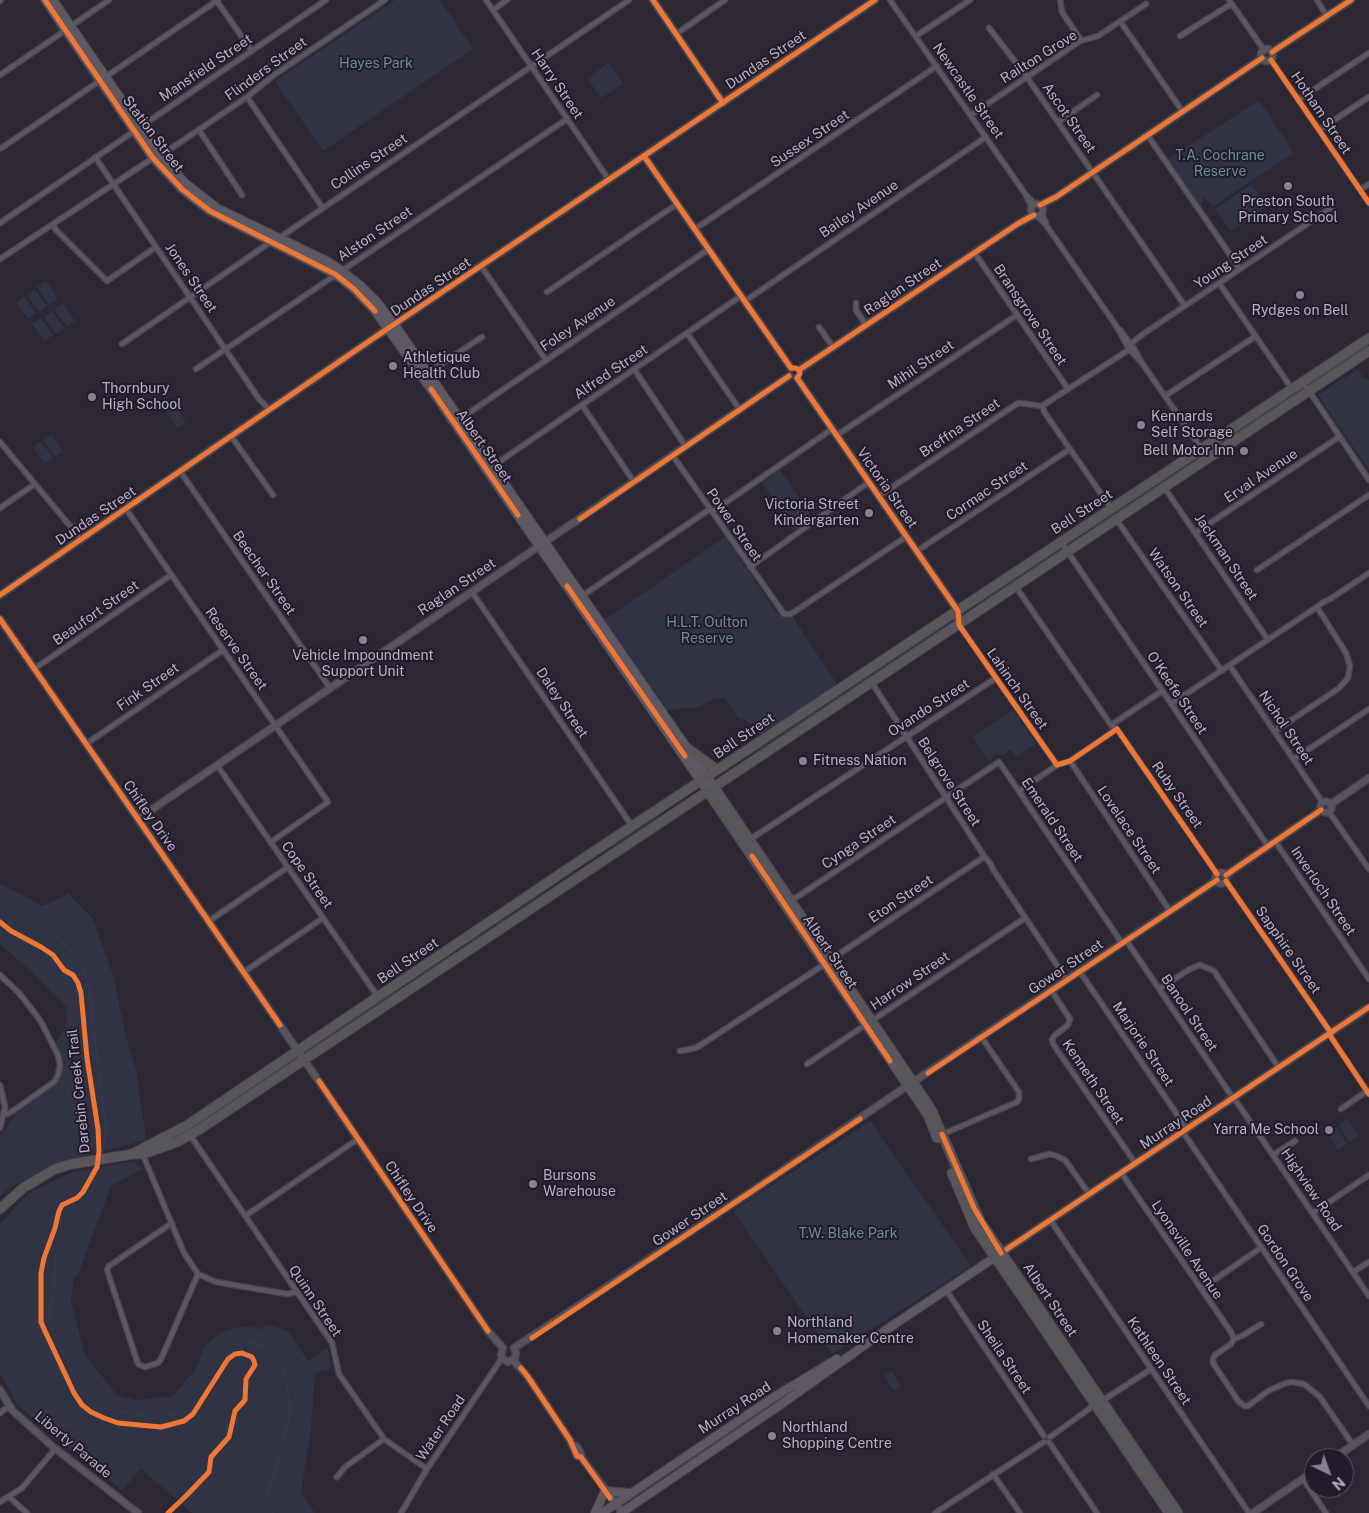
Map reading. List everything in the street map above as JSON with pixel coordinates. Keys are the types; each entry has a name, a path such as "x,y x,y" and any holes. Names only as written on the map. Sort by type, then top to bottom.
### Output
{"highway":[{"name":"Bell Street","path":"138,1154 186,1126 578,862 1369,338"},
{"name":"Bell Street","path":"0,1210 34,1180 55,1169 72,1164 159,1149 190,1135 960,625 1369,351"},
{"path":"755,745 776,746"},
{"path":"687,748 717,770"},
{"name":"Albert Street","path":"711,789 910,1084 939,1135 970,1209 975,1228 998,1255 1046,1326 1095,1405 1178,1513"},
{"name":"Albert Street","path":"740,832 749,840 788,903"},
{"path":"578,862 586,872"},
{"path":"452,947 459,957"},
{"path":"403,980 410,990"},
{"name":"Albert Street","path":"1143,1469 1169,1513"}],"main road":[{"name":"Station Street","path":"45,0 68,28 157,157 168,176 204,207 236,225 275,240 338,272 392,327"},
{"name":"Station Street","path":"53,0 68,28"},
{"name":"Albert Street","path":"392,327 711,789"},
{"name":"Albert Street","path":"425,375 460,419 493,466 542,544"},
{"name":"Albert Street","path":"570,584 582,596 592,617"},
{"name":"Albert Street","path":"674,736 687,748 704,779"},
{"name":"Murray Road","path":"621,1513 998,1255"},
{"name":"Murray Road","path":"602,1513 774,1397 886,1330"},
{"path":"774,1397 780,1405"},
{"path":"595,1513 605,1490 630,1493"}],"street":[{"path":"0,75 110,0"},
{"path":"0,149 217,0 252,51"},
{"name":"Mansfield Street","path":"0,223 326,0"},
{"name":"Flinders Street","path":"0,259 199,130 247,97 274,75 385,0"},
{"name":"Harry Street","path":"486,0 609,180"},
{"path":"493,10 507,0"},
{"name":"Collins Street","path":"122,344 629,0"},
{"path":"653,0 723,103"},
{"path":"676,34 726,0"},
{"name":"Dundas Street","path":"0,595 481,266 875,0"},
{"name":"Newcastle Street","path":"890,0 1208,458"},
{"path":"916,36 970,0"},
{"path":"1061,0 1062,12 1081,40"},
{"path":"1316,0 1327,16"},
{"path":"1272,52 1352,0"},
{"path":"1180,36 1230,2 1264,50"},
{"name":"Railton Grove","path":"971,115 1081,40 1095,38 1146,4"},
{"path":"1120,21 1183,112"},
{"name":"Ascot Street","path":"990,28 1027,77 1185,306"},
{"path":"1264,50 1268,49 1272,52"},
{"path":"1264,50 1261,54 1262,58 1266,61 1271,60 1272,52"},
{"path":"1298,100 1369,53"},
{"name":"Raglan Street","path":"799,370 1262,58"},
{"name":"Hotham Street","path":"1271,60 1369,203"},
{"name":"Sussex Street","path":"695,229 937,66"},
{"path":"1058,122 1097,95"},
{"path":"247,97 322,207"},
{"path":"1318,130 1369,97"},
{"name":"Alston Street","path":"196,369 567,119"},
{"path":"199,130 242,194"},
{"path":"1148,136 1240,269"},
{"name":"Bailey Avenue","path":"743,298 986,137"},
{"path":"644,156 791,368"},
{"name":"Jones Street","path":"95,158 259,399 270,410"},
{"path":"1360,190 1369,184"},
{"path":"547,292 677,204"},
{"name":"Young Street","path":"1129,345 1330,208"},
{"path":"53,224 56,230 107,281 156,247"},
{"name":"Foley Avenue","path":"460,419 709,249"},
{"name":"Bransgrove Street","path":"974,252 1068,390"},
{"path":"481,266 546,360"},
{"path":"1219,283 1288,382"},
{"name":"Alfred Street","path":"493,466 687,333 743,298"},
{"path":"856,303 856,310 866,325"},
{"name":"Mihil Street","path":"837,435 1017,314"},
{"path":"819,327 833,347"},
{"path":"687,333 740,410"},
{"path":"1165,396 1256,336"},
{"path":"425,375 482,337"},
{"path":"1112,509 1042,406 1068,390 1129,345"},
{"path":"791,368 799,370 800,374 797,378 794,379 789,376 788,373 791,368"},
{"path":"634,369 686,446"},
{"name":"Raglan Street","path":"138,819 789,376"},
{"name":"Victoria Street","path":"797,378 958,611"},
{"path":"1302,382 1369,480"},
{"name":"Breffna Street","path":"879,496 1015,404 1042,406"},
{"path":"582,405 634,482"},
{"path":"582,596 832,429"},
{"path":"231,436 273,495"},
{"name":"Erval Avenue","path":"1196,533 1339,437"},
{"path":"0,442 81,539"},
{"name":"Cormac Street","path":"917,551 1070,449"},
{"name":"Power Street","path":"673,456 784,614 791,614 907,536"},
{"name":"Beecher Street","path":"180,471 330,688"},
{"path":"750,567 870,482"},
{"path":"0,508 35,484"},
{"name":"Jackman Street","path":"1164,487 1268,640"},
{"path":"1257,570 1369,495"},
{"name":"Reserve Street","path":"126,509 328,802 271,842"},
{"name":"Watson Street","path":"1116,519 1222,670"},
{"name":"O'Keefe Street","path":"1061,542 1268,846"},
{"path":"1171,704 1318,609 1322,602 1332,598 1367,574 1369,581"},
{"name":"Beaufort Street","path":"34,669 171,575"},
{"name":"Ruby Street","path":"1016,587 1111,725 1118,729 1217,877"},
{"name":"Daley Street","path":"472,592 633,827"},
{"path":"1275,731 1338,689 1348,678 1350,666 1346,653 1318,609"},
{"path":"958,611 960,625"},
{"name":"Chifley Drive","path":"0,619 244,972 488,1331 503,1348"},
{"name":"Lahinch Street","path":"960,625 1057,765"},
{"name":"Fink Street","path":"86,744 223,650"},
{"name":"Nichol Street","path":"1230,666 1294,759 1322,806"},
{"name":"Ovando Street","path":"749,840 996,678"},
{"name":"Belgrove Street","path":"872,683 975,842 983,858 994,871 1067,980"},
{"path":"1111,725 1162,691"},
{"path":"1294,759 1369,709"},
{"path":"1019,791 1057,765 1070,761 1118,729"},
{"name":"Lovelace Street","path":"1070,761 1170,911"},
{"name":"Emerald Street","path":"946,798 999,762 1124,942"},
{"name":"Cope Street","path":"217,765 378,997"},
{"path":"1217,877 1222,883 1226,878 1322,806 1328,802 1331,804 1369,778"},
{"name":"Cynga Street","path":"788,903 946,798"},
{"path":"1330,812 1331,804"},
{"path":"1322,806 1324,813 1330,812"},
{"path":"1330,812 1369,869"},
{"name":"Inverloch Street","path":"1275,841 1369,978"},
{"name":"Eton Street","path":"680,1051 696,1048 983,858"},
{"path":"209,921 288,867"},
{"name":"Gower Street","path":"514,1348 982,1038 1217,877"},
{"name":"Sapphire Street","path":"1226,878 1368,1093"},
{"path":"244,972 323,918"},
{"name":"Harrow Street","path":"807,1064 1025,918"},
{"name":"Banool Street","path":"1124,942 1160,988 1234,1098"},
{"path":"1160,988 1190,968 1200,965 1214,971 1279,1068"},
{"name":"Marjorie Street","path":"1080,972 1185,1131"},
{"path":"0,975 19,993 40,1020 58,1055 60,1065 54,1082 13,1111 4,1114"},
{"name":"Kenneth Street","path":"1051,990 1070,1019 1068,1025 1054,1036 1053,1044 1136,1164"},
{"name":"Murray Road","path":"998,1255 1122,1174 1369,1007"},
{"path":"939,1135 1017,1102 1019,1099 1019,1092 982,1038"},
{"path":"0,1084 4,1100 4,1114 0,1128"},
{"path":"1341,1109 1368,1093"},
{"name":"Highview Road","path":"1234,1098 1369,1296"},
{"name":"Gordon Grove","path":"1185,1131 1369,1406"},
{"name":"Quinn Street","path":"190,1135 332,1344 339,1374 384,1439 427,1469"},
{"path":"245,1216 358,1139"},
{"path":"1274,1155 1295,1140"},
{"path":"138,1154 184,1253 198,1274 216,1282 287,1294 296,1292"},
{"path":"1031,1159 1050,1154 1065,1160 1090,1195"},
{"name":"Lyonsville Avenue","path":"1122,1174 1234,1339"},
{"path":"1313,1213 1369,1175"},
{"name":"Kathleen Street","path":"1051,1221 1251,1513"},
{"path":"172,1224 109,1266 107,1270 138,1364 144,1367 158,1363 161,1359 198,1274"},
{"path":"1201,1290 1262,1247"},
{"path":"1353,1272 1369,1262"},
{"name":"Sheila Street","path":"946,1290 1098,1513"},
{"path":"1261,1324 1234,1339 1229,1346 1215,1355 1213,1362 1242,1405 1248,1406 1268,1391 1286,1383 1304,1384 1320,1397 1353,1445"},
{"path":"508,1346 514,1348 516,1355 513,1360 508,1362 502,1358 501,1352 503,1348 508,1346"},
{"name":"Water Road","path":"401,1513 427,1469 502,1358"},
{"path":"513,1360 528,1377 573,1445 573,1450 577,1456 581,1457 621,1513"},
{"path":"935,1513 942,1511 993,1474 1151,1368"},
{"name":"Liberty Parade","path":"0,1390 9,1406 55,1449 138,1513"},
{"path":"0,1413 9,1406"},
{"path":"1349,1448 1369,1434"},
{"path":"337,1477 345,1467 384,1439"},
{"path":"0,1502 22,1488 55,1449"},
{"path":"993,1474 1020,1513"},
{"path":"1251,1513 1303,1478 1326,1513"},
{"path":"9,1497 27,1513"}],"green space":[{"name":"Hayes Park","path":"395,0 440,0 473,49 323,151 275,81"},
{"path":"609,62 623,84 601,98 588,79"},
{"name":"T.A. Cochrane Reserve","path":"1259,100 1294,153 1212,207 1204,196 1201,207 1167,160"},
{"path":"1251,184 1267,206 1231,231 1215,209"},
{"path":"46,281 58,299 49,305 37,287"},
{"path":"35,289 47,306 39,312 27,295"},
{"path":"24,296 36,313 28,319 16,302"},
{"path":"63,303 75,321 67,327 54,309"},
{"path":"52,311 64,328 56,334 44,317"},
{"path":"41,318 53,335 44,341 32,324"},
{"path":"1358,369 1365,380 1367,378 1369,381 1369,470 1318,395"},
{"path":"1301,391 1235,437 1227,438 1210,449 1270,407"},
{"path":"175,406 186,422 177,428 166,412"},
{"path":"51,434 63,451 55,457 43,440"},
{"path":"41,441 53,458 45,464 33,447"},
{"path":"1199,458 1107,520 1068,543 1165,477"},
{"path":"780,470 813,518 795,530 762,483"},
{"name":"H.L.T. Oulton Reserve","path":"725,537 776,612 782,617 792,616 837,684 760,735 752,723 750,725 745,719 739,719 724,697 711,700 700,707 667,710 604,620"},
{"path":"1059,550 1060,553 966,611 1027,569"},
{"path":"952,623 779,740 755,752 717,776 904,651"},
{"path":"1013,710 1036,744 1016,757 1011,749 1003,755 995,754 990,761 991,764 973,737"},
{"path":"669,812 631,839 610,848 584,864 654,817"},
{"path":"576,871 578,873 503,924 461,950 457,948 532,898 540,895"},
{"path":"0,883 42,906 69,894 93,919 113,975 126,1037 136,1069 146,1140 56,1163 8,1189 0,1196 0,1136 16,1114 55,1083 65,1063 56,1042 67,1024 66,1007 32,972 0,944"},
{"path":"450,955 452,957 412,984 416,977"},
{"path":"399,988 402,990 358,1020 344,1025 304,1051"},
{"path":"1347,1119 1359,1136 1349,1142 1338,1125"},
{"name":"T.W. Blake Park","path":"870,1121 971,1266 832,1354 733,1211"},
{"path":"1336,1126 1347,1144 1338,1150 1327,1133"},
{"path":"134,1161 142,1169 111,1186 78,1275 74,1277 71,1302 85,1355 117,1395 135,1400 173,1396 195,1370 204,1347 222,1332 243,1326 264,1329 265,1324 288,1331 308,1361 328,1347 331,1369 315,1373 311,1429 301,1493 315,1513 192,1513 141,1469 122,1490 17,1405 0,1373 0,1224 29,1193 72,1172"},
{"path":"892,1371 901,1386 894,1391 884,1376"}],"waterway":[{"path":"0,902 52,932 71,951 85,974 90,995 106,1130 102,1156"},
{"path":"101,1162 90,1199 65,1235 56,1252 54,1292 49,1310 51,1325 80,1389 93,1403 104,1408 154,1418 173,1415 187,1403 216,1354 227,1342 241,1340 265,1347 284,1368 290,1408 288,1424 266,1498 267,1506 273,1513"}],"cycle path":[{"path":"45,0 153,158 182,189 210,211 335,274 354,289 375,311"},
{"path":"653,0 723,103"},
{"path":"0,595 362,346 875,0"},
{"path":"1272,52 1351,0"},
{"path":"1040,205 1056,197 1262,58"},
{"path":"1271,60 1369,203"},
{"path":"644,156 791,368 799,370"},
{"path":"799,370 1019,223 1034,215"},
{"path":"799,370 800,374 797,378 958,611 959,625 1057,765 1070,761 1117,729 1217,874"},
{"path":"580,519 789,376"},
{"path":"431,389 518,515"},
{"path":"567,586 685,756"},
{"path":"0,619 280,1025"},
{"path":"1226,875 1321,810"},
{"path":"752,856 890,1061"},
{"path":"928,1073 1217,880"},
{"path":"1226,881 1331,1033"},
{"name":"Darebin Creek Trail","path":"0,922 11,931 53,955 64,970 73,975 81,993 87,1058 98,1129 99,1151 97,1167 83,1192 77,1198 62,1205 44,1258 41,1273 41,1322 74,1393 82,1405 104,1418 118,1423 161,1427 184,1421 193,1414 228,1359 235,1354 242,1353 252,1357 254,1361 255,1365 246,1379 245,1400 235,1411 229,1437 211,1457 209,1472 168,1513"},
{"path":"1007,1249 1369,1007"},
{"path":"1329,1034 1369,1094"},
{"path":"319,1081 488,1331"},
{"path":"532,1338 860,1119"},
{"path":"942,1134 974,1208 1001,1253"},
{"path":"521,1368 570,1440 577,1456 581,1457 610,1498"}],"place":[{"name":"Preston South Primary School","path":"1288,186"},
{"name":"Rydges on Bell","path":"1300,295"},
{"name":"Athletique Health Club","path":"393,366"},
{"name":"Thornbury High School","path":"92,397"},
{"name":"Kennards Self Storage","path":"1141,425"},
{"name":"Bell Motor Inn","path":"1244,451"},
{"name":"Victoria Street Kindergarten","path":"869,513"},
{"name":"Vehicle Impoundment Support Unit","path":"363,640"},
{"name":"Fitness Nation","path":"803,761"},
{"name":"Yarra Me School","path":"1329,1130"},
{"name":"Bursons Warehouse","path":"533,1184"},
{"name":"Northland Homemaker Centre","path":"777,1331"},
{"name":"Northland Shopping Centre","path":"772,1436"}]}
